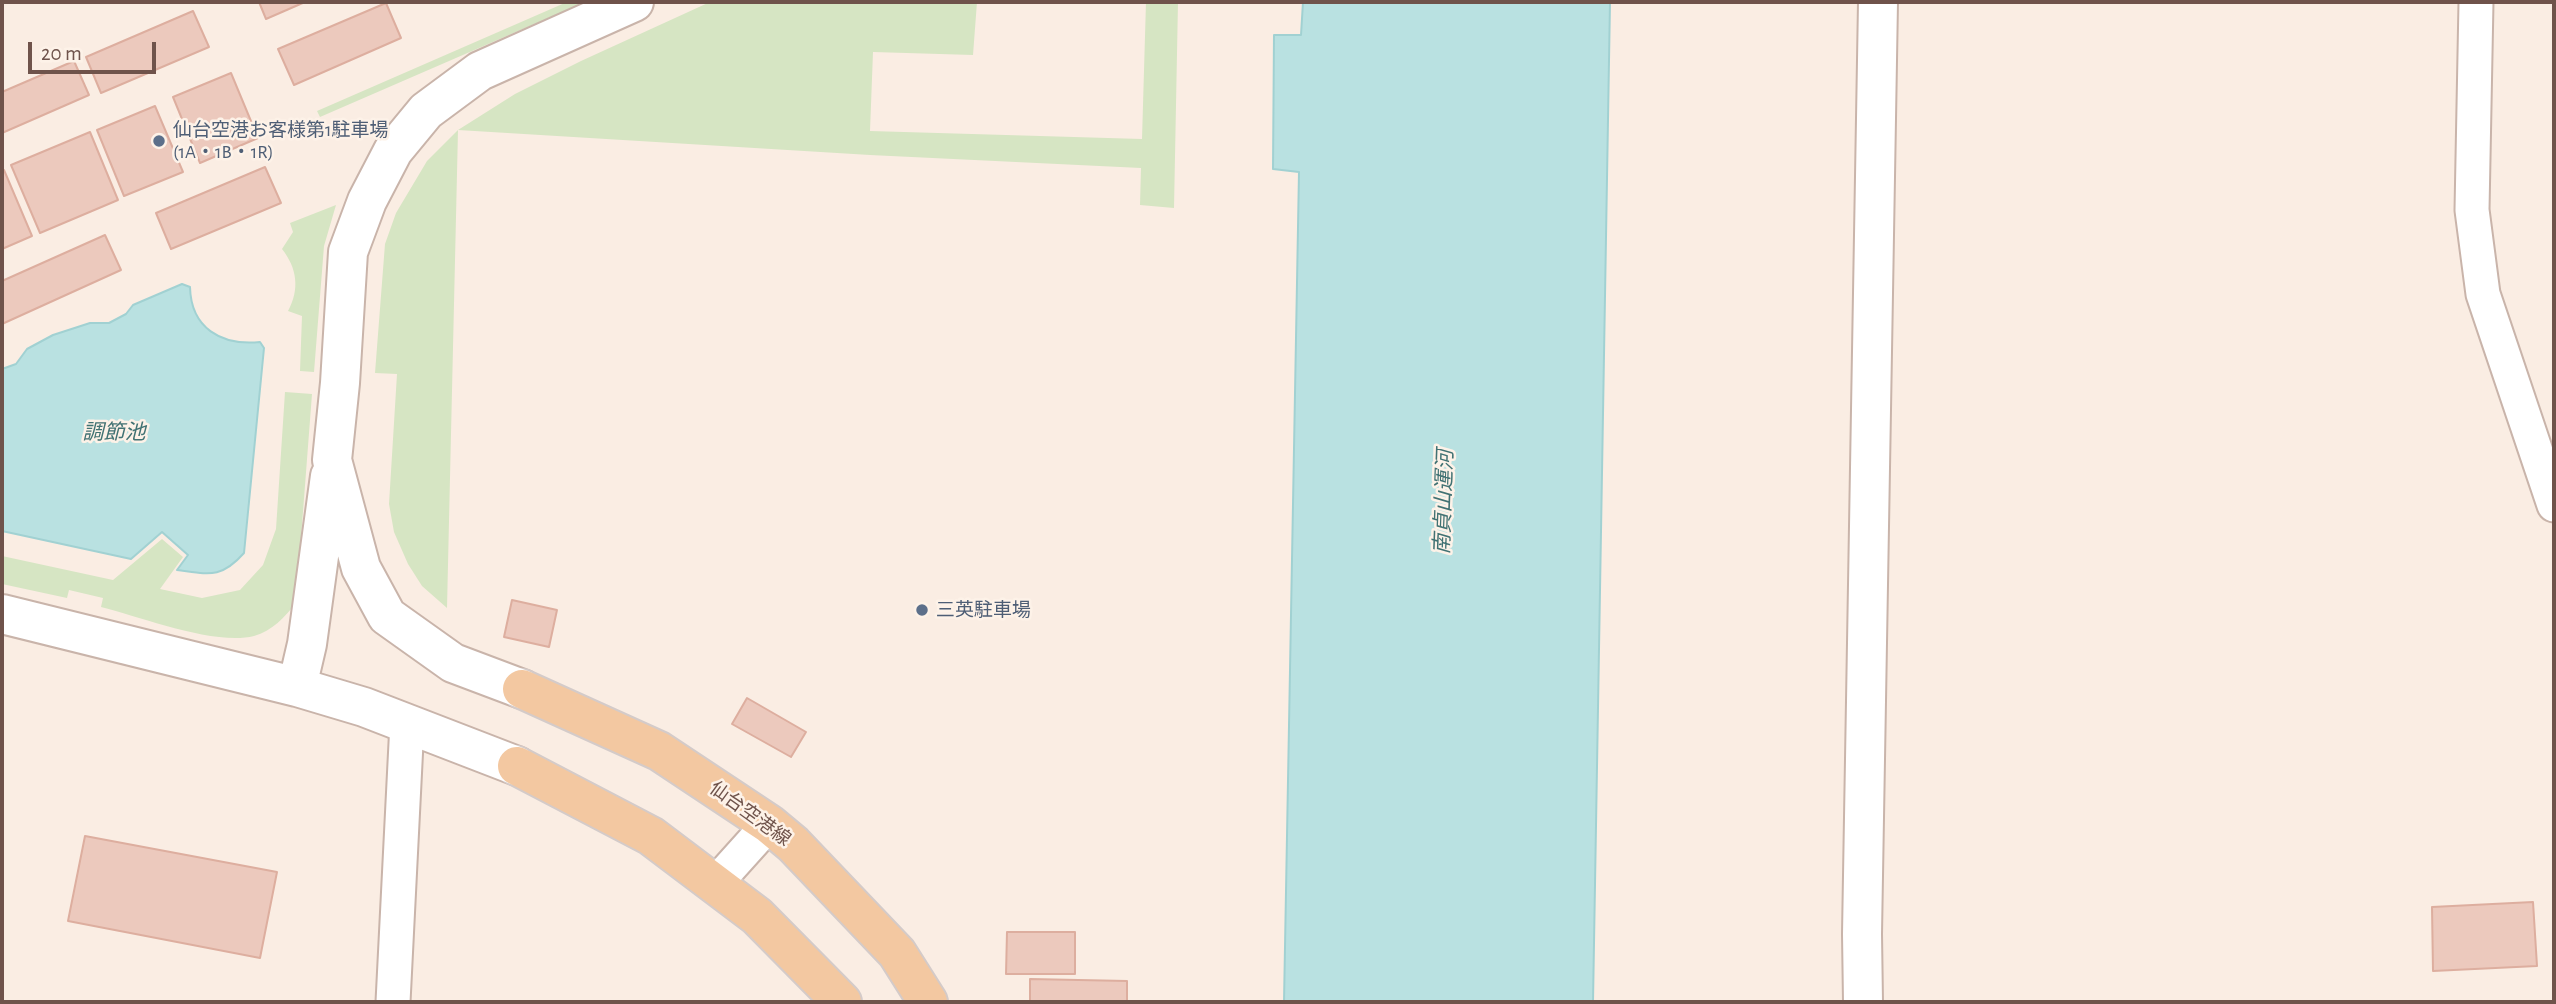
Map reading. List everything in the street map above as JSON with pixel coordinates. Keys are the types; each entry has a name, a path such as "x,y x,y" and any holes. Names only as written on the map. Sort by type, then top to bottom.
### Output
{"main road":[{"name":"仙台空港線","path":"522,689 659,751 769,824 793,844 897,953 928,1002"},
{"path":"517,765 651,836 757,916 842,1002"}],"street":[{"path":"297,687 307,644 332,460 348,251 367,201 393,151 426,111 480,71 634,2"},
{"path":"1863,1002 1878,2"},
{"path":"2476,2 2472,210 2483,294 2540,424 2554,505"},
{"path":"332,460 361,568 387,616 453,663 522,689"},
{"path":"2,614 297,687 364,707 517,765"},
{"path":"393,1002 407,723"},
{"path":"715,884 769,824"}],"green space":[{"path":"567,2 585,2 320,117 317,111"},
{"path":"710,2 977,2 973,55 873,52 870,131 1142,139 1146,2 1178,2 1174,208 1140,205 1141,168 458,130 515,94"},
{"path":"458,130 447,608 422,586 408,564 394,532 389,504 397,374 375,373 385,244 396,213 427,161"},
{"path":"336,205 324,246 314,372 300,371 302,316 288,311 294,295 295,279 291,264 282,249 293,232 290,223"},
{"path":"285,392 312,394 296,603 272,627 261,634 238,638 199,634 101,607 103,598 69,590 67,598 2,584 2,556 113,580 162,539 183,557 160,589 202,598 240,590 263,565 276,529"}],"water":[{"name":"南貞山運河","path":"1303,2 1610,2 1593,1002 1284,1002 1299,172 1273,169 1274,35 1301,35"},
{"name":"調節池","path":"182,284 190,287 196,313 211,331 233,341 260,342 264,348 244,553 221,571 198,573 177,570 188,555 162,532 131,559 2,531 2,369 16,364 27,349 53,335 90,323 109,323 126,314 133,305"}],"building":[{"path":"259,2 305,2 266,19"},
{"path":"386,3 401,38 294,85 278,49"},
{"path":"193,11 209,47 101,93 86,57"},
{"path":"74,61 89,95 2,133 2,92"},
{"path":"231,73 258,138 200,163 173,97"},
{"path":"155,106 183,172 124,196 97,130"},
{"path":"90,132 118,200 40,233 11,165"},
{"path":"265,167 281,203 171,249 156,213"},
{"path":"2,170 32,236 2,249"},
{"path":"105,235 121,270 2,324 2,281"},
{"path":"512,600 557,610 549,647 504,637"},
{"path":"747,698 806,732 791,757 732,724"},
{"path":"85,836 277,872 260,958 68,921"},
{"path":"2533,902 2537,966 2433,971 2432,907"},
{"path":"1007,932 1075,932 1075,974 1006,974"},
{"path":"1030,979 1127,981 1127,1002 1030,1002"}],"place":[{"name":"仙台空港お客様第1駐車場 (1A・1B・1R)","path":"159,141"},
{"name":"三英駐車場","path":"922,610"}]}
